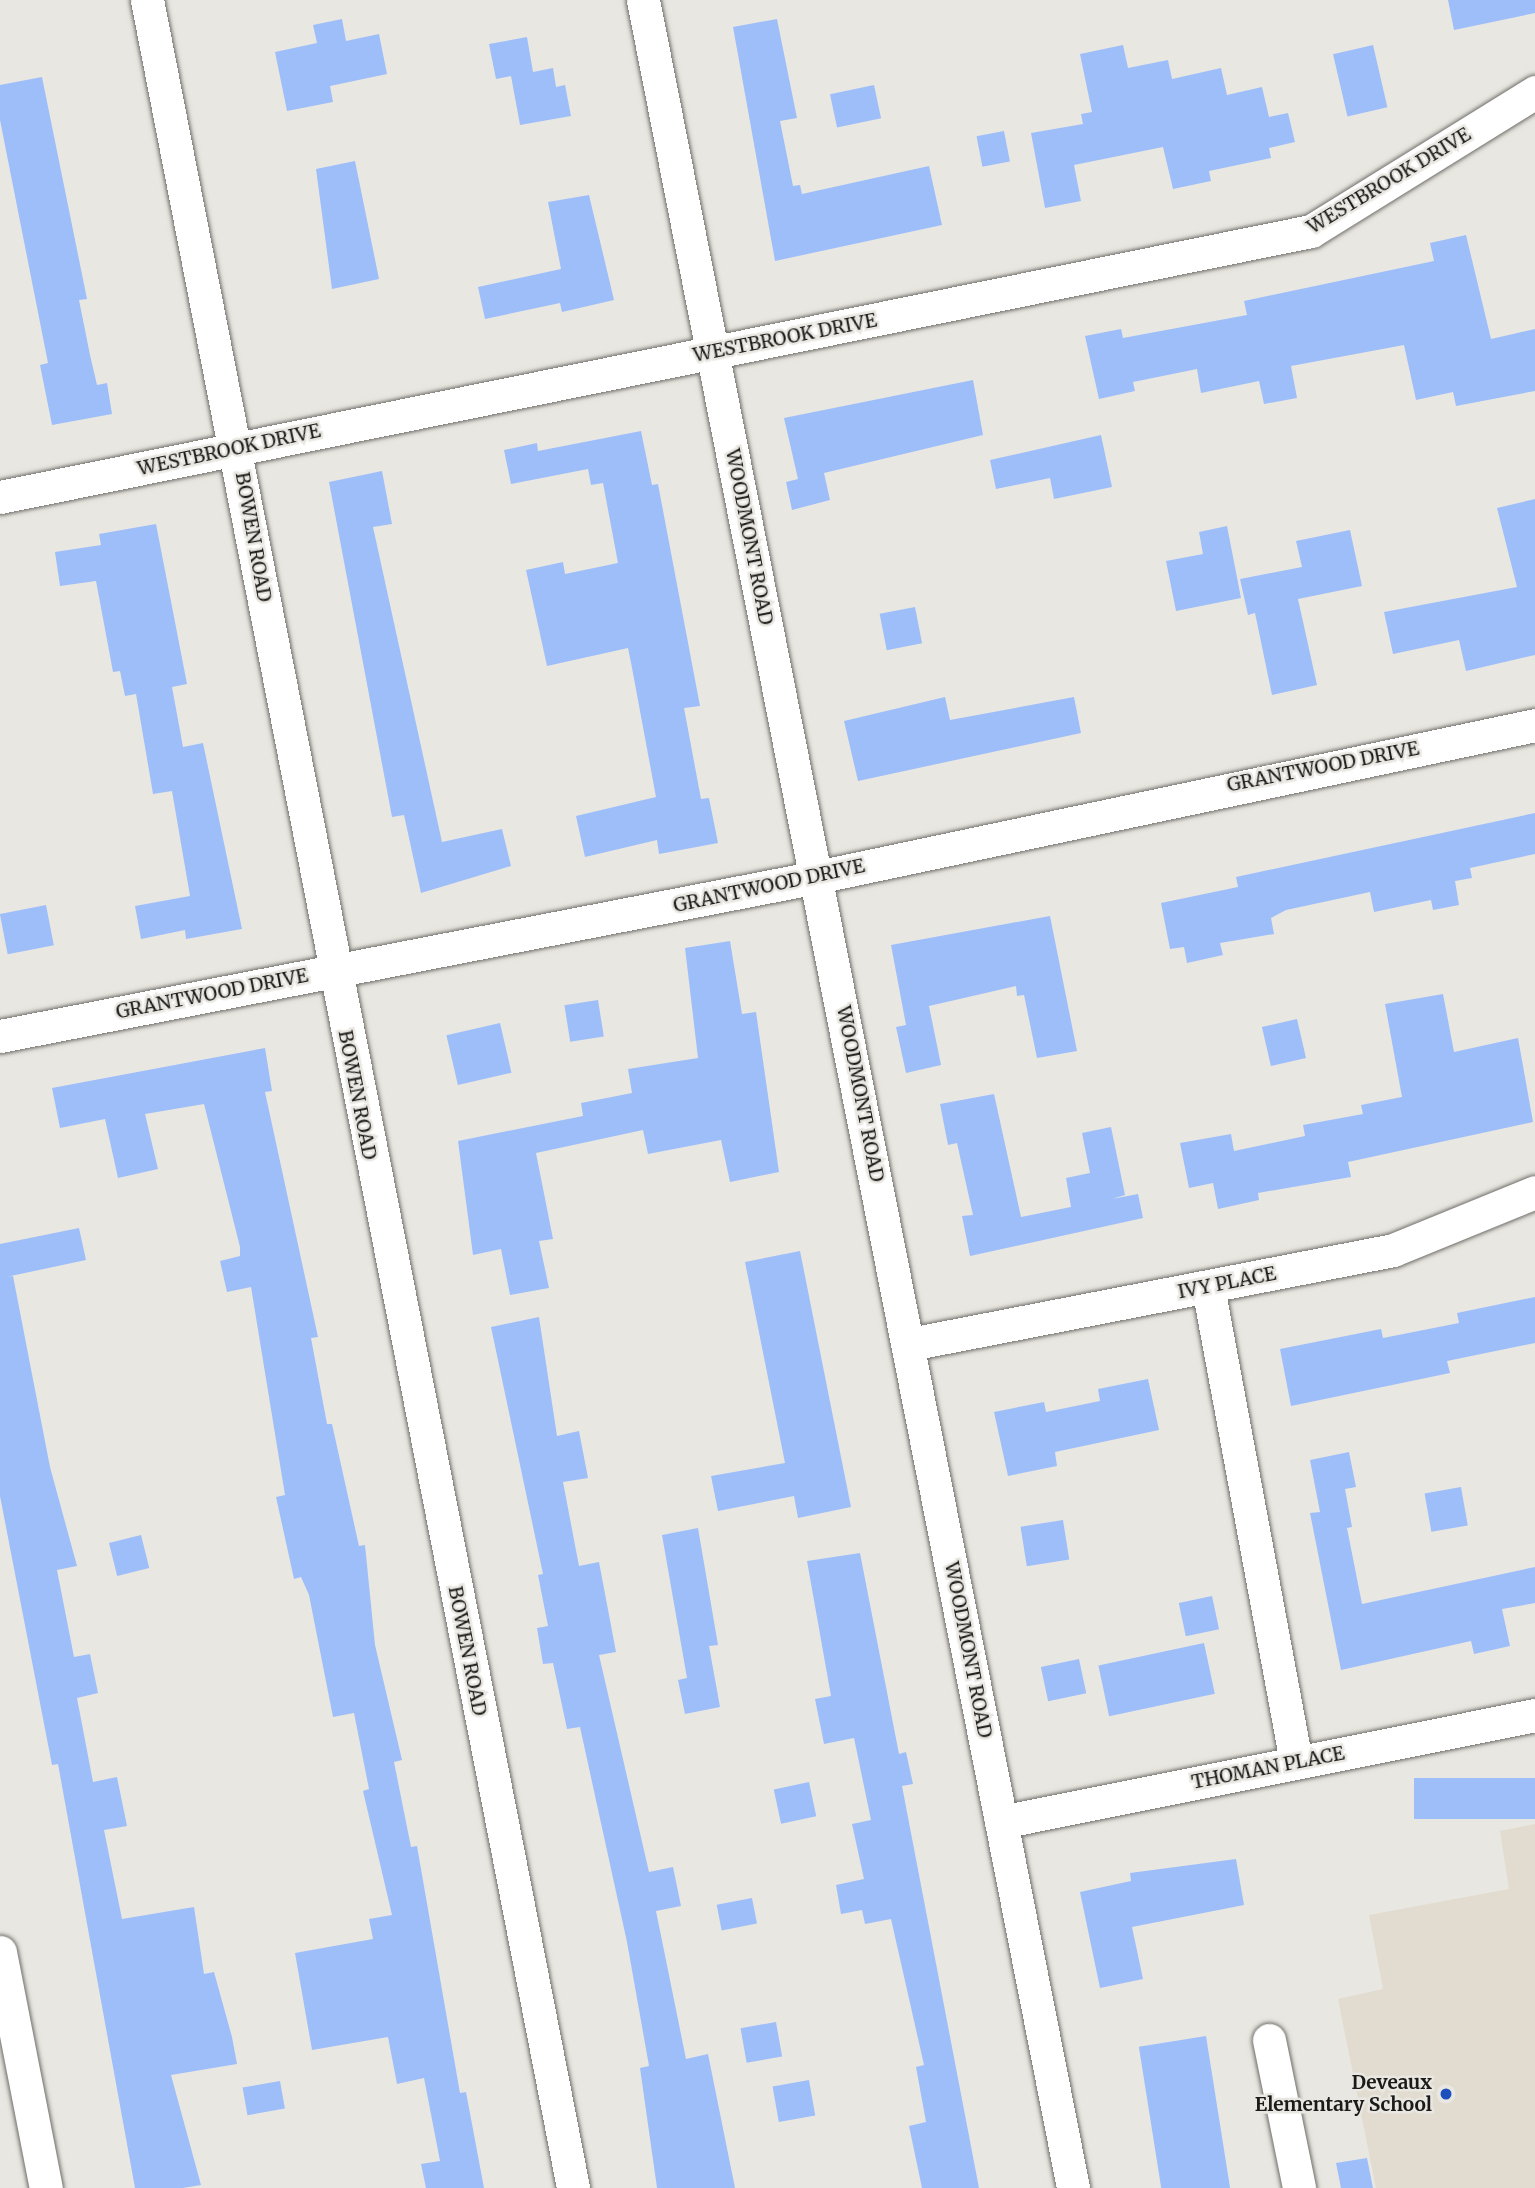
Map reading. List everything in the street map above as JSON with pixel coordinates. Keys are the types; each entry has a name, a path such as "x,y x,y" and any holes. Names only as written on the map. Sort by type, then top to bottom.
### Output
{"street":[{"name":"BOWEN ROAD","path":"148,0 236,448 333,973 573,2188"},
{"name":"WOODMONT ROAD","path":"643,0 910,1344 1073,2188"},
{"name":"WESTBROOK DRIVE","path":"0,497 1311,231 1535,92"},
{"name":"GRANTWOOD DRIVE","path":"0,1036 817,877 1535,725"},
{"name":"IVY PLACE","path":"910,1344 1393,1250 1535,1192"},
{"path":"1208,1287 1296,1763"},
{"name":"THOMAN PLACE","path":"1001,1822 1535,1715"},
{"path":"0,1952 46,2188"},
{"path":"1269,2040 1299,2188"}],"shaded area":[{"name":"Deveaux Elementary School","path":"1535,1824 1535,2188 1376,2188 1338,1999 1383,1989 1369,1915 1509,1889 1500,1831"}],"building":[{"path":"1448,0 1535,0 1535,13 1454,30"},
{"path":"342,19 346,41 379,34 387,74 330,86 333,102 287,111 275,52 317,43 313,25"},
{"path":"777,19 797,118 780,121 793,186 800,185 802,194 929,166 942,225 775,261 733,27"},
{"path":"527,37 533,72 553,68 556,87 565,85 571,116 520,125 511,76 496,79 489,44"},
{"path":"1123,45 1128,68 1168,60 1172,79 1221,68 1227,95 1262,87 1269,117 1288,113 1295,142 1269,148 1271,158 1209,171 1211,181 1173,189 1163,147 1074,165 1081,201 1045,208 1031,133 1083,124 1081,114 1092,112 1080,54"},
{"path":"1373,45 1387,107 1347,117 1333,54"},
{"path":"42,77 87,299 79,300 90,355 97,385 107,383 112,414 52,425 40,365 48,363 0,120 0,85"},
{"path":"874,85 881,118 837,128 830,94"},
{"path":"1004,131 1010,161 982,167 977,136"},
{"path":"355,161 379,279 332,289 316,169"},
{"path":"589,195 614,300 562,312 560,303 485,319 478,287 561,269 548,202"},
{"path":"1466,235 1491,339 1535,329 1535,391 1456,406 1453,392 1416,400 1404,345 1291,366 1297,398 1264,404 1259,381 1201,393 1197,369 1133,382 1135,391 1099,399 1085,336 1121,329 1123,338 1247,315 1244,301 1434,261 1430,243"},
{"path":"973,380 983,435 824,473 830,500 792,510 786,482 798,479 784,418"},
{"path":"641,431 652,485 658,484 700,706 684,708 701,799 709,798 718,843 659,854 657,840 585,857 576,816 656,797 628,648 547,666 526,570 563,562 565,574 618,563 603,483 591,485 588,469 511,484 504,450 537,443 538,451"},
{"path":"1101,435 1112,487 1054,499 1050,478 996,489 990,460"},
{"path":"382,471 392,524 373,527 442,842 502,829 511,866 421,893 404,815 392,817 329,482"},
{"path":"1535,499 1535,655 1466,671 1459,640 1393,654 1384,612 1517,587 1497,508"},
{"path":"156,524 187,684 172,687 183,747 203,743 242,929 186,939 185,930 141,939 135,906 190,896 172,791 153,794 136,694 125,696 120,671 113,672 96,581 60,586 55,552 101,545 99,534"},
{"path":"1227,526 1241,598 1176,611 1166,561 1203,554 1199,532"},
{"path":"1350,530 1362,586 1298,599 1317,685 1272,695 1255,613 1248,615 1240,579 1302,567 1296,541"},
{"path":"915,607 922,643 887,650 880,614"},
{"path":"945,697 950,720 1074,697 1081,733 858,781 844,721"},
{"path":"1535,813 1535,854 1470,868 1472,878 1455,881 1459,905 1433,910 1431,900 1374,912 1370,892 1286,910 1271,918 1274,934 1220,943 1223,955 1187,963 1184,947 1170,949 1161,903 1238,887 1236,877"},
{"path":"46,905 54,945 8,954 0,914"},
{"path":"1050,916 1077,1051 1037,1058 1024,995 1017,996 1016,986 929,1006 941,1065 906,1073 896,1027 906,1025 891,945"},
{"path":"730,941 742,1014 756,1012 779,1172 730,1182 721,1140 648,1154 643,1130 536,1153 553,1239 539,1241 549,1288 510,1295 501,1249 473,1255 458,1141 583,1116 581,1103 632,1093 628,1069 698,1058 685,948"},
{"path":"1443,994 1454,1052 1518,1038 1533,1122 1348,1162 1351,1177 1258,1193 1259,1200 1218,1209 1213,1183 1189,1188 1180,1143 1231,1134 1234,1151 1305,1136 1303,1125 1363,1114 1361,1105 1402,1097 1385,1004"},
{"path":"598,1000 604,1037 570,1042 564,1005"},
{"path":"1297,1019 1306,1058 1271,1066 1262,1027"},
{"path":"500,1023 511,1073 458,1085 446,1035"},
{"path":"265,1048 272,1091 265,1092 318,1337 311,1338 327,1424 332,1424 359,1546 365,1545 375,1645 402,1760 394,1762 411,1847 417,1846 460,2093 466,2092 484,2188 426,2188 421,2164 440,2161 424,2078 397,2084 388,2037 312,2050 295,1953 373,1939 369,1919 392,1915 363,1791 369,1789 354,1713 333,1717 309,1595 301,1577 294,1579 276,1497 285,1495 251,1287 227,1292 220,1261 240,1256 240,1247 204,1104 145,1114 158,1169 118,1178 105,1119 60,1128 52,1088"},
{"path":"994,1094 1021,1217 1071,1207 1066,1178 1090,1173 1082,1133 1111,1127 1125,1195 1112,1199 1138,1194 1143,1218 970,1256 962,1216 973,1215 957,1143 948,1145 940,1104"},
{"path":"79,1228 86,1260 6,1277 13,1276 50,1467 77,1566 57,1570 74,1657 90,1654 98,1693 77,1698 93,1782 117,1777 127,1826 104,1830 122,1919 194,1907 204,1974 214,1972 232,2037 237,2064 171,2075 201,2185 183,2188 135,2188 58,1764 52,1765 0,1496 0,1244"},
{"path":"800,1251 851,1507 798,1518 794,1496 718,1511 711,1476 785,1463 745,1262"},
{"path":"1535,1297 1535,1343 1447,1361 1450,1373 1291,1406 1280,1349 1381,1329 1383,1338 1459,1323 1457,1313"},
{"path":"539,1317 557,1436 579,1431 588,1478 563,1482 579,1566 599,1562 616,1652 599,1655 649,1872 673,1867 681,1906 656,1911 686,2059 708,2054 735,2188 657,2188 640,2068 649,2066 627,1942 580,1727 567,1729 553,1663 543,1664 537,1628 548,1626 538,1575 543,1574 491,1327"},
{"path":"1148,1379 1159,1430 1055,1452 1057,1466 1008,1476 994,1412 1044,1402 1046,1412 1100,1401 1098,1389"},
{"path":"1349,1452 1356,1487 1345,1489 1352,1527 1347,1528 1362,1604 1535,1567 1535,1603 1502,1609 1510,1646 1474,1654 1471,1641 1341,1670 1310,1513 1320,1512 1310,1460"},
{"path":"1461,1487 1468,1525 1431,1532 1425,1493"},
{"path":"1063,1520 1069,1560 1027,1566 1021,1527"},
{"path":"698,1528 718,1645 709,1646 720,1707 685,1714 678,1680 687,1678 662,1535"},
{"path":"141,1535 149,1568 117,1576 109,1543"},
{"path":"860,1553 899,1754 906,1752 913,1784 902,1786 979,2188 922,2188 909,2126 926,2122 916,2067 924,2065 891,1919 865,1924 862,1910 841,1914 836,1885 864,1879 852,1824 871,1820 854,1738 824,1744 815,1699 831,1696 807,1561"},
{"path":"1212,1596 1219,1629 1186,1636 1179,1603"},
{"path":"1204,1643 1215,1694 1109,1716 1098,1665"},
{"path":"1079,1659 1086,1693 1048,1701 1041,1667"},
{"path":"1414,1778 1535,1778 1535,1819 1414,1819"},
{"path":"809,1782 816,1816 781,1824 774,1789"},
{"path":"1236,1859 1244,1905 1132,1927 1143,1979 1100,1988 1080,1892 1131,1881 1130,1873"},
{"path":"752,1898 757,1924 722,1930 717,1905"},
{"path":"776,2022 782,2056 747,2063 741,2028"},
{"path":"1206,2036 1230,2188 1161,2188 1139,2047"},
{"path":"809,2080 815,2115 779,2122 773,2086"},
{"path":"280,2081 285,2109 247,2115 243,2088"},
{"path":"1367,2158 1373,2188 1341,2188 1336,2163"}],"place":[{"name":"Deveaux Elementary School","path":"1446,2094"}]}
